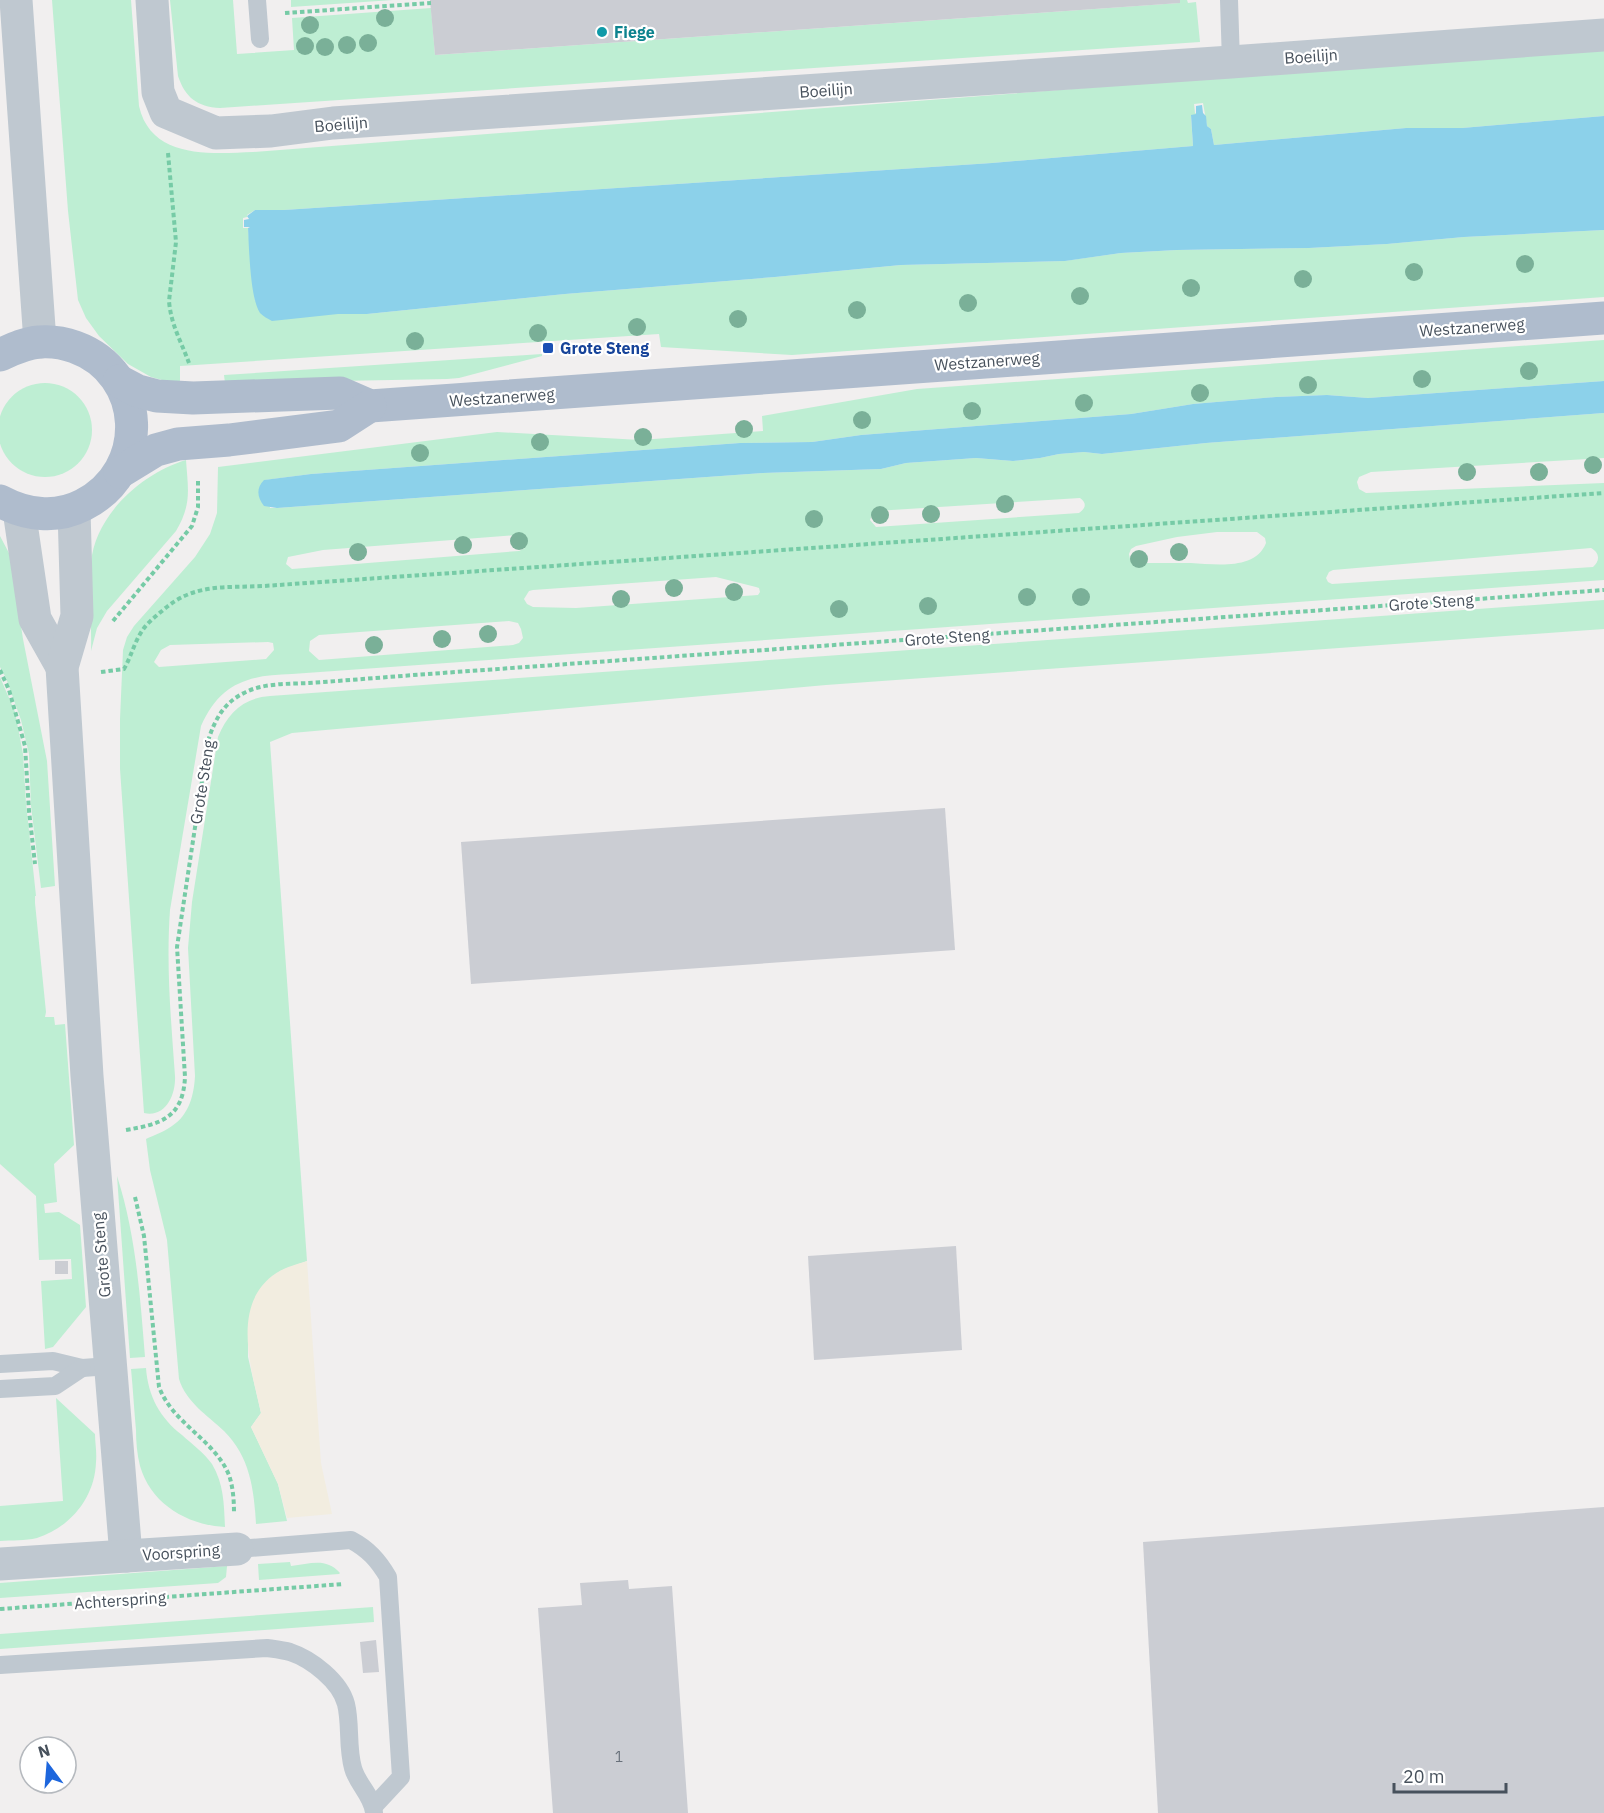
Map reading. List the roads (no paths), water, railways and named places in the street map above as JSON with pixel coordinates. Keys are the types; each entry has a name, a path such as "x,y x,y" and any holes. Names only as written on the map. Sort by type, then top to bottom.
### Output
{"main road":[{"name":"Westzanerweg","path":"119,381 138,391 157,396 193,398 340,393 370,406 1604,318"},
{"path":"0,355 18,346 40,342 63,343 85,351 104,363 119,381 128,401 132,420 129,452 120,472 108,488 92,501 74,510 56,514 37,514 10,505"},
{"name":"Westzanerweg","path":"120,472 156,450 178,444 339,426 370,406"}],"street":[{"path":"16,0 40,342"},
{"name":"Boeilijn","path":"152,0 158,92 166,112 216,133 271,131 345,122 1231,63 1604,35"},
{"name":"Grote Steng","path":"10,505 35,619 62,667"},
{"name":"Grote Steng","path":"74,510 77,616 62,667 87,1076 96,1367 126,1556"},
{"name":"Voorspring","path":"126,1556 237,1549"},
{"path":"0,1564 126,1556"}],"lane":[{"path":"1229,0 1231,63"},
{"path":"258,8 260,39"},
{"path":"0,1364 53,1360 96,1367"},
{"path":"0,1389 55,1386 96,1367"},
{"path":"0,1665 267,1648 289,1652 308,1660 324,1672 346,1702 353,1769 374,1809 401,1777 388,1577 378,1561 364,1547 351,1540 237,1549"}],"water":[{"path":"1202,105 1214,145 1406,128 1462,128 1604,116 1604,230 1309,248 1121,253 1065,261 901,265 272,321 260,313 254,296 248,228 250,227 244,227 244,220 249,219 247,216 255,210 284,210 992,163 1193,146 1191,115 1196,114 1196,106"},
{"path":"1604,381 1604,413 1206,443 1102,454 1084,452 1059,454 1013,461 976,458 906,463 881,469 763,473 277,508 264,506 258,493 264,480 311,474 740,443 812,442 861,435 1131,414 1193,404 1276,397 1327,395 1368,398"}],"place":[{"name":"Fiege","path":"602,32"},
{"name":"Grote Steng","path":"548,348"}]}
